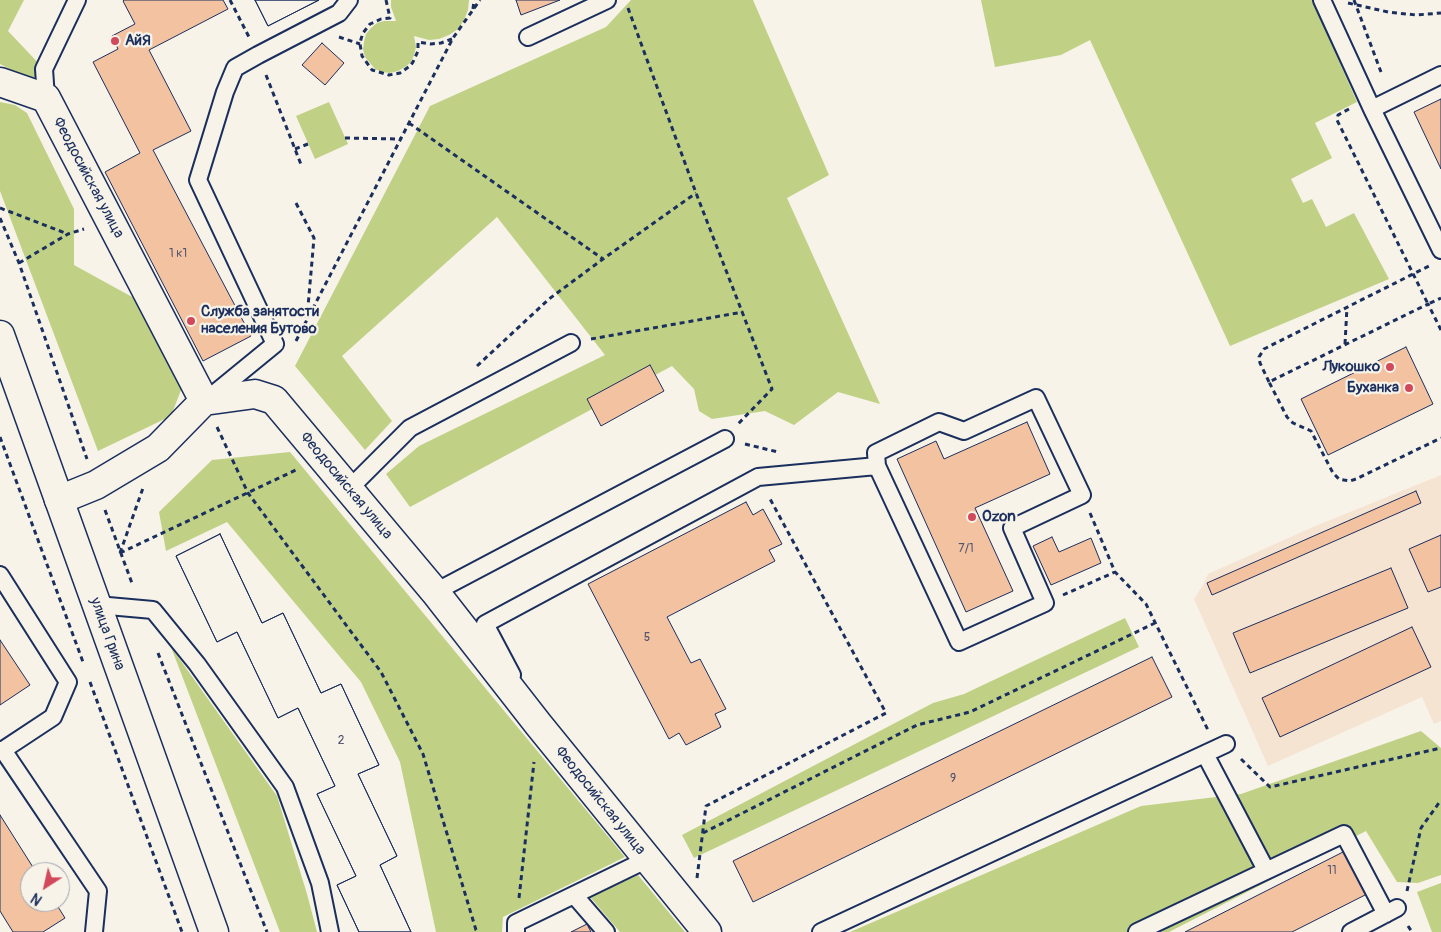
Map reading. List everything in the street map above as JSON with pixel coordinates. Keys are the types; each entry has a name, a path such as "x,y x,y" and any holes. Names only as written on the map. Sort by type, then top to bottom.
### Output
{"street":[{"path":"0,82 46,98"},
{"name":"Феодосийская улица","path":"46,98 204,401 255,394 274,400 435,592 538,724 707,932"},
{"name":"улица Грина","path":"0,335 214,932"},
{"path":"59,500 96,485 158,448 204,401"}],"lane":[{"path":"46,98 44,69 77,0"},
{"path":"204,401 274,344 198,180 226,92 235,68 339,13 349,0"},
{"path":"528,37 607,0"},
{"path":"1322,0 1438,257"},
{"path":"1370,104 1391,99 1441,75"},
{"path":"349,489 410,428 571,343"},
{"path":"1036,398 1082,495 1012,528 1045,603 959,642 877,466 876,453 939,422 964,431 1036,398"},
{"path":"435,592 724,439"},
{"path":"538,724 485,624 758,477 877,466"},
{"path":"0,575 68,682 53,717 2,750 98,891 94,932"},
{"path":"97,605 153,610 197,664 285,787 320,883 330,932"},
{"path":"821,932 1216,749 1266,870"},
{"path":"1137,932 1344,834 1391,911 1351,932"},
{"path":"516,928 574,895 648,859"},
{"path":"574,895 606,932"}],"path":[{"path":"230,0 258,55 302,167"},
{"path":"386,0 390,18 381,18 366,28 360,44 362,56 372,70 389,75 400,73 414,62 418,51 418,42 441,43 453,38"},
{"path":"474,0 474,10"},
{"path":"293,346 453,38 480,0"},
{"path":"625,0 696,193 772,389 724,439"},
{"path":"1340,0 1388,12 1416,15 1441,13"},
{"path":"1354,0 1391,99"},
{"path":"1370,104 1338,115 1337,119 1441,330"},
{"path":"409,122 603,259"},
{"path":"345,138 401,139"},
{"path":"295,149 308,144"},
{"path":"476,367 549,299 696,193"},
{"path":"296,203 314,238 306,321"},
{"path":"0,208 68,234"},
{"path":"0,218 19,263 120,554 267,932"},
{"path":"19,263 68,234 111,220"},
{"path":"1438,257 1413,274 1264,349 1259,357 1260,364 1287,417 1293,423 1311,431 1334,474 1340,479 1350,481 1356,479 1441,438"},
{"path":"1269,382 1441,298"},
{"path":"1345,345 1347,307"},
{"path":"571,343 743,312"},
{"path":"120,554 158,448"},
{"path":"228,449 248,493 381,672 423,754 478,932"},
{"path":"120,554 323,458"},
{"path":"696,884 706,806 886,713 758,477"},
{"path":"1082,495 1115,572 1146,604 1216,749 1270,787 1441,748"},
{"path":"1045,603 1115,572"},
{"path":"702,833 918,725 970,712 1155,623"},
{"path":"516,928 538,724"},
{"path":"1391,911 1406,895 1420,828 1441,800"}],"shaded area":[{"path":"1441,475 1441,721 1434,724 1422,697 1268,766 1194,599 1208,574 1313,527"}],"green space":[{"path":"0,0 24,0 8,31 44,69 31,80 0,64"},
{"path":"391,0 469,0 468,10 458,29 439,39 429,40 414,36 416,47 411,62 398,71 390,73 375,69 365,57 363,49 366,34 371,28 377,23 384,21 396,21 391,7"},
{"path":"631,0 753,0 829,175 787,198 880,404 838,392 794,425 765,411 712,419 699,411 694,389 672,366 410,507 386,474 419,446 605,355 497,217 342,356 392,421 365,450 295,366 430,106 606,27"},
{"path":"981,0 1312,0 1357,102 1315,123 1332,158 1291,179 1303,203 1312,199 1326,227 1354,213 1389,279 1230,346 1090,40 1061,55 995,67"},
{"path":"0,102 15,105 27,113 74,209 74,265 134,298 183,385 171,416 98,451 0,191"},
{"path":"329,102 348,144 315,159 296,116"},
{"path":"290,452 625,857 503,917 502,932 436,932 400,762 361,682 227,522 166,551 159,512 212,460"},
{"path":"1125,618 1139,647 694,858 682,835 933,703 964,694"},
{"path":"171,647 277,796 317,932 280,932"},
{"path":"1421,731 1441,748 1441,875 1418,883 1397,882 1366,831 1169,932 850,932 1141,806 1241,794"},
{"path":"638,875 685,932 620,932 590,897"},
{"path":"1441,883 1441,932 1432,932 1417,892"}],"building":[{"path":"124,0 223,0 228,9 149,50 191,131 153,150 251,336 203,361 105,172 140,153 93,62 118,49 112,36 135,24"},
{"path":"255,0 319,0 268,26"},
{"path":"255,0 319,0 268,26"},
{"path":"516,0 560,0 521,15"},
{"path":"322,43 344,63 325,85 302,65"},
{"path":"1441,99 1441,169 1414,112"},
{"path":"1406,347 1433,404 1328,455 1301,399"},
{"path":"650,365 664,391 601,426 587,399"},
{"path":"1027,422 1050,474 975,508 1013,591 966,612 897,459 936,441 944,459"},
{"path":"1416,491 1421,503 1212,595 1207,583"},
{"path":"746,502 753,515 763,509 782,544 769,550 775,561 667,617 691,663 700,659 726,709 715,714 721,727 686,745 679,733 669,739 588,584"},
{"path":"220,534 262,623 283,613 321,693 341,684 379,765 358,774 397,856 380,865 411,932 359,932 337,885 356,876 317,794 335,786 298,708 278,718 237,632 217,642 176,556"},
{"path":"220,534 262,623 283,613 321,693 341,684 379,765 358,774 397,856 380,865 411,932 359,932 337,885 356,876 317,794 335,786 298,708 278,718 237,632 217,642 176,556"},
{"path":"1441,535 1441,587 1428,592 1409,549"},
{"path":"1052,537 1059,552 1091,538 1101,563 1051,585 1033,546"},
{"path":"1391,568 1408,608 1250,673 1233,633"},
{"path":"1412,627 1431,667 1280,737 1262,698"},
{"path":"0,640 30,685 0,705"},
{"path":"1152,657 1172,697 753,902 733,861"},
{"path":"0,815 30,862 20,862 20,912 61,912 65,918 43,932 13,932 0,911"},
{"path":"1347,850 1369,893 1292,932 1185,932"},
{"path":"587,924 591,932 571,932"}],"place":[{"name":"АйЯ","path":"115,41"},
{"name":"Служба занятости населения Бутово","path":"191,321"},
{"name":"Лукошко","path":"1390,367"},
{"name":"Буханка","path":"1409,388"},
{"name":"Ozon","path":"972,517"}]}
